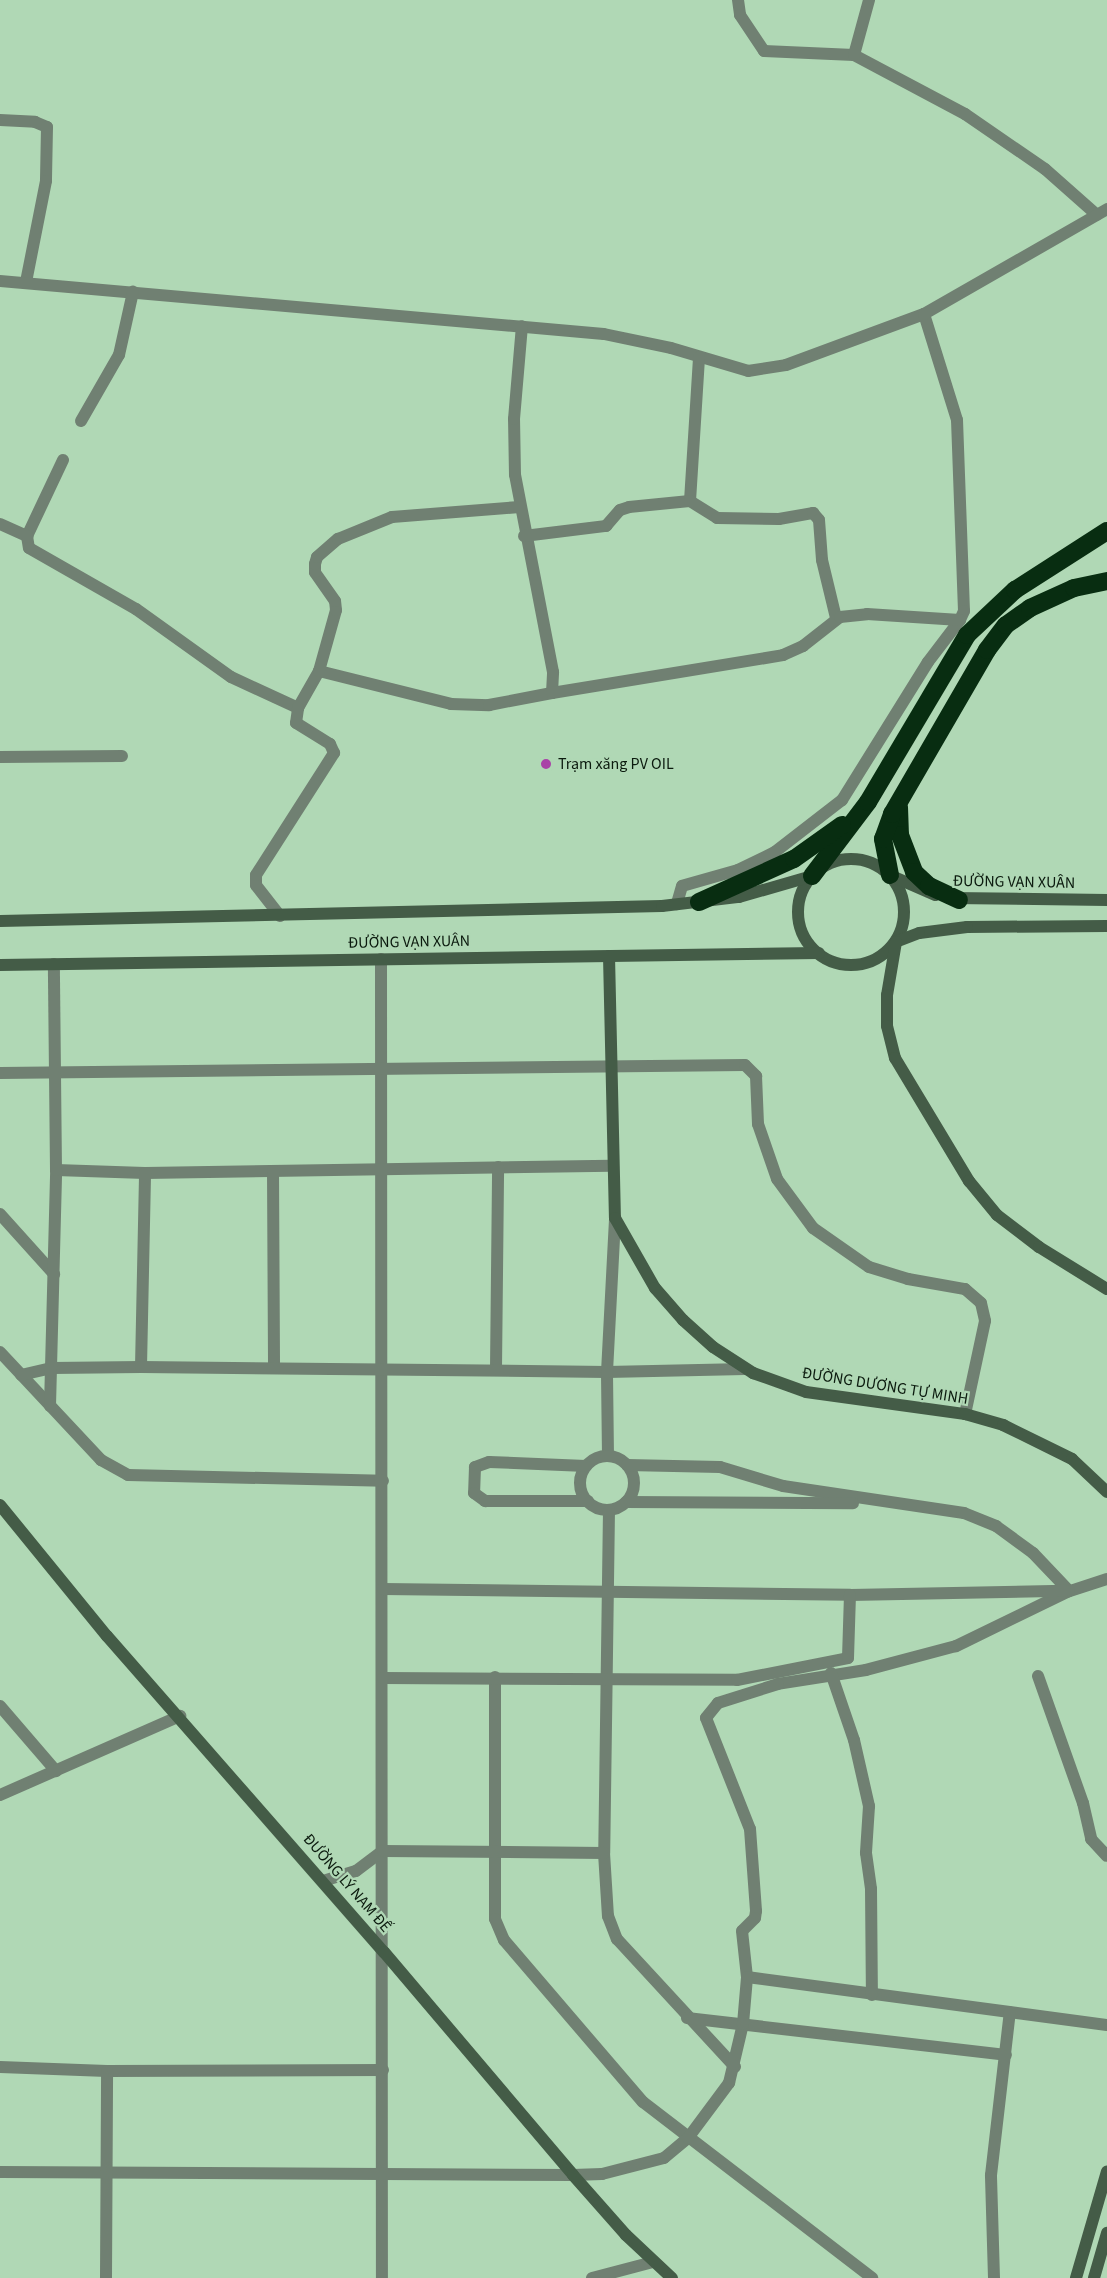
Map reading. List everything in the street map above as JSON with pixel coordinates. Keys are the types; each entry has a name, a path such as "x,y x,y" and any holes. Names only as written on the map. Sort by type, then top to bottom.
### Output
{"highway":[{"path":"812,876 868,802 966,635 1015,590 1107,531"},
{"path":"890,875 884,839 899,802 987,650 1006,625 1053,595 1107,581"},
{"path":"699,902 794,859 830,836 868,802"},
{"path":"899,802 900,835 914,872 929,886 959,900"}],"street":[{"path":"0,281 604,334 760,371 786,365 924,314 1102,212 1045,169 964,114 854,55 764,51 740,15 738,0"},
{"path":"854,55 869,0"},
{"path":"0,120 35,122 47,127 46,181 26,282"},
{"path":"81,421 119,355 133,292"},
{"path":"677,904 682,886 738,870 775,852 842,800 928,662 960,620 964,611 956,408 924,314"},
{"path":"522,326 514,418 520,507 553,672 552,693"},
{"path":"690,501 699,357"},
{"path":"27,537 63,460"},
{"path":"524,536 606,526 620,510 629,507 690,501 717,518 779,519 805,513 818,516 830,608 836,618"},
{"path":"280,916 256,885 256,875 334,753 330,744 296,723 298,708 319,671 336,610 335,601 315,572 317,557 338,539 392,517 520,507"},
{"path":"0,524 27,537 34,552 136,609 231,676 298,708"},
{"path":"319,671 451,704 489,705 783,655 803,646 836,618 867,614 960,620"},
{"path":"0,757 122,756"},
{"path":"1107,926 967,927 919,933 896,942 884,955 850,966 832,962 819,953 806,940 799,924 802,890 812,876 825,866 859,859 890,875 905,907 903,925 896,942 887,995 887,1026 895,1058 969,1181 997,1215 1039,1247 1107,1289"},
{"name":"ĐƯỜNG VẠN XUÂN","path":"890,875 920,891 959,900 1107,900"},
{"name":"ĐƯỜNG VẠN XUÂN","path":"0,921 280,916 677,904 739,897 812,876"},
{"name":"ĐƯỜNG VẠN XUÂN","path":"0,965 819,953"},
{"name":"ĐƯỜNG DƯƠNG TỰ MINH","path":"609,956 611,1166 615,1218 655,1288 705,1340 745,1369 806,1392 965,1414 1042,1441 1072,1458 1107,1492"},
{"path":"381,959 384,1952 382,2278"},
{"path":"50,1406 57,1072 54,964"},
{"path":"0,1072 745,1065 753,1069 758,1124 777,1179 813,1228 868,1267 908,1279 965,1289 981,1303 985,1321 965,1414"},
{"path":"56,1170 145,1173 611,1166"},
{"path":"496,1370 498,1167"},
{"path":"273,1171 274,1368"},
{"path":"141,1367 145,1173"},
{"path":"0,1214 54,1274"},
{"path":"608,1456 607,1372 615,1218"},
{"path":"1,1356 100,1460 128,1475 383,1481"},
{"path":"21,1375 52,1368 141,1367 607,1372 745,1369"},
{"path":"891,1503 626,1502 609,1510 588,1501 485,1501 474,1493 475,1467 489,1462 586,1466 608,1456 627,1465 720,1467 783,1486 964,1513 996,1526 1033,1552 1069,1591"},
{"path":"626,1502 634,1488 627,1465"},
{"path":"586,1466 581,1488 588,1501"},
{"name":"ĐƯỜNG LÝ NAM ĐẾ","path":"0,1506 107,1636 180,1716 323,1881 573,2175 653,2262 672,2278"},
{"path":"609,1510 604,1852 608,1916 617,1939 687,2018 735,2067"},
{"path":"0,2172 106,2175 573,2175 602,2174 664,2158 688,2138 729,2083 735,2067 743,2024 747,1977 742,1932 755,1918 756,1911 750,1828 706,1718 718,1703 778,1683 831,1673 866,1670 956,1646 1069,1591 1107,1579"},
{"path":"383,1589 850,1595 1069,1591"},
{"path":"848,1671 850,1595"},
{"path":"383,1678 608,1677 737,1680 848,1658"},
{"path":"831,1673 854,1740 869,1806 866,1853 872,1889 872,1995"},
{"path":"1038,1676 1083,1803 1091,1839 1107,1856"},
{"path":"495,1677 495,1918 504,1940 643,2102 872,2278"},
{"path":"0,1706 56,1771"},
{"path":"0,1795 180,1716"},
{"path":"323,1881 356,1871 383,1851 604,1852"},
{"path":"747,1977 1105,2024"},
{"path":"994,2278 991,2175 1010,2012"},
{"path":"687,2018 1006,2055"},
{"path":"0,2067 107,2071 383,2070"},
{"path":"106,2278 107,2071"},
{"path":"1076,2278 1107,2171"},
{"path":"1094,2278 1107,2233"},
{"path":"592,2278 653,2262"}],"place":[{"name":"Trạm xăng PV OIL","path":"546,764"}]}
